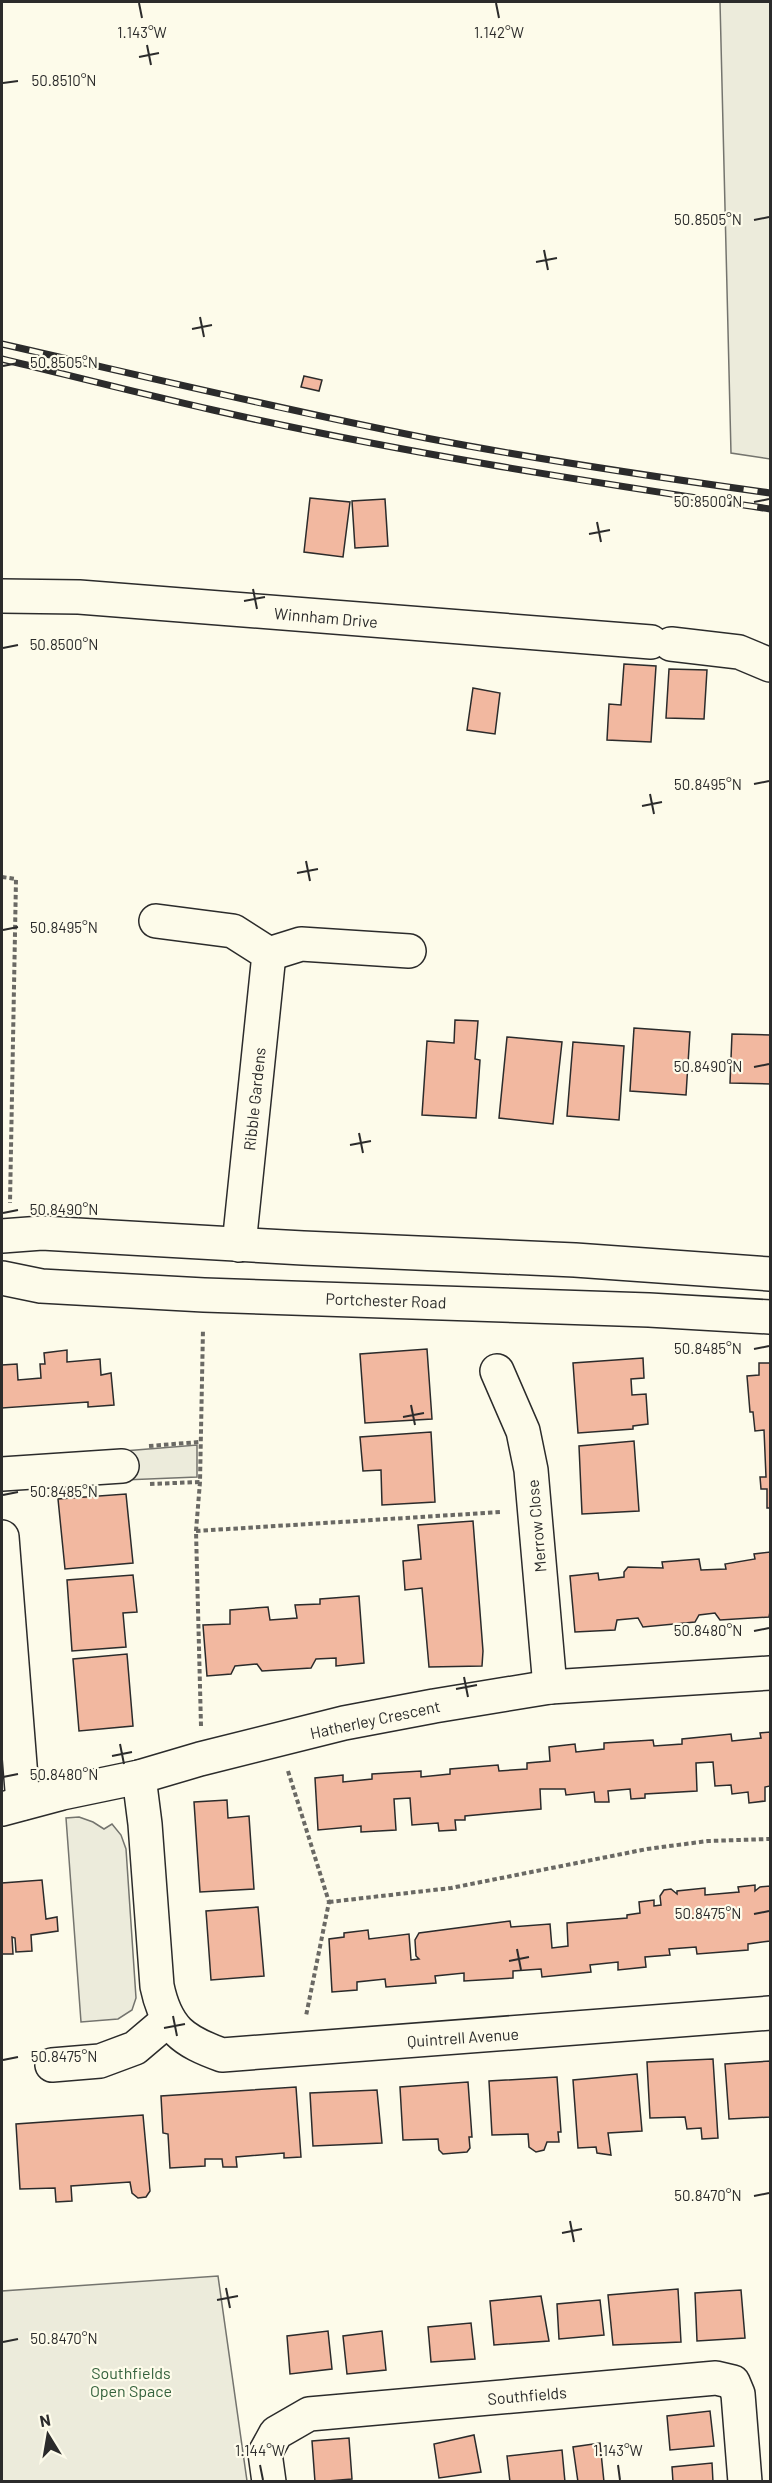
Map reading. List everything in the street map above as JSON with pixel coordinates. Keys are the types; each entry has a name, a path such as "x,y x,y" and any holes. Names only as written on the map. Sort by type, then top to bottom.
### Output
{"street":[{"name":"Winnham Drive","path":"2,596 79,597 661,643 739,652 771,665"},
{"path":"156,921 233,931 269,954 301,944 409,951"},
{"name":"Ribble Gardens","path":"239,1245 269,954"},
{"path":"2,1236 42,1233 239,1245 575,1260 771,1274"},
{"name":"Portchester Road","path":"2,1278 41,1286 204,1295 649,1310 771,1317"},
{"name":"Merrow Close","path":"497,1371 523,1431 531,1470 550,1687"},
{"path":"2,1474 122,1466"},
{"path":"2,1537 12,1806"},
{"name":"Hatherley Crescent","path":"12,1806 139,1778 200,1759 344,1724 550,1687 771,1673"},
{"name":"Quintrell Avenue","path":"139,1778 145,1824 157,1986 168,2020 180,2035 195,2045 222,2055 771,2013"},
{"path":"52,2065 100,2061 135,2048 168,2020"},
{"name":"Southfields","path":"269,2481 265,2453 276,2433 309,2414 716,2378 732,2382 738,2394 745,2481"}],"path":[{"path":"2,877 16,879 10,1204 31,1204 42,1233"},
{"path":"200,1759 196,1531 200,1482 199,1442 204,1295"},
{"path":"122,1466 122,1449 199,1442"},
{"path":"196,1531 536,1510"},
{"path":"279,1741 329,1902 299,2049"},
{"path":"329,1902 451,1888 647,1849 708,1841 771,1839"}],"green space":[{"path":"720,2 770,2 770,459 731,453"},
{"path":"197,1445 197,1477 124,1480 124,1451"},
{"path":"79,1817 104,1829 112,1824 121,1835 126,1849 136,1998 132,2010 118,2019 81,2022 66,1818"},
{"name":"Southfields Open Space","path":"218,2276 247,2481 2,2481 2,2291"}],"building":[{"path":"304,376 322,380 319,391 301,387"},
{"path":"310,498 350,502 343,557 304,552"},
{"path":"385,499 388,546 355,548 352,501"},
{"path":"624,664 656,666 651,742 607,740 609,704 621,705"},
{"path":"669,669 707,670 704,719 666,718"},
{"path":"473,688 500,693 495,734 467,730"},
{"path":"455,1020 478,1021 475,1059 480,1060 476,1118 422,1115 427,1041 454,1043"},
{"path":"634,1028 690,1032 686,1095 630,1091"},
{"path":"732,1034 770,1035 770,1084 730,1083"},
{"path":"507,1037 562,1042 553,1124 499,1118"},
{"path":"573,1042 624,1046 619,1120 567,1116"},
{"path":"427,1349 432,1419 365,1423 360,1354"},
{"path":"67,1350 67,1362 100,1359 101,1375 111,1373 114,1405 88,1407 88,1402 2,1408 2,1365 17,1364 18,1380 41,1378 40,1364 45,1364 44,1353"},
{"path":"643,1358 644,1378 631,1379 632,1395 646,1394 648,1424 633,1426 633,1429 578,1433 573,1363"},
{"path":"759,1363 770,1363 770,1508 767,1508 767,1489 761,1489 760,1477 766,1477 764,1430 755,1431 753,1412 750,1412 747,1376 759,1375"},
{"path":"431,1432 435,1502 382,1505 381,1470 363,1471 360,1437"},
{"path":"634,1441 639,1511 582,1514 579,1446"},
{"path":"126,1494 133,1563 65,1569 58,1499"},
{"path":"473,1521 483,1651 482,1666 429,1667 422,1588 405,1590 403,1561 421,1559 418,1525"},
{"path":"770,1552 769,1617 720,1620 715,1613 699,1615 695,1622 643,1627 638,1618 617,1620 615,1630 575,1632 570,1576 598,1573 599,1580 624,1577 624,1572 628,1567 663,1568 662,1562 699,1559 701,1570 726,1569 725,1564 755,1559 754,1554"},
{"path":"133,1575 137,1612 123,1613 126,1647 72,1651 67,1580"},
{"path":"359,1596 364,1663 336,1666 336,1658 316,1659 311,1668 262,1671 257,1664 235,1666 231,1674 207,1676 203,1625 230,1624 230,1610 268,1607 270,1620 297,1618 295,1605 320,1604 320,1599"},
{"path":"127,1654 133,1726 79,1731 73,1659"},
{"path":"770,1732 770,1786 765,1787 765,1801 749,1803 748,1792 732,1794 731,1785 715,1786 713,1762 696,1763 697,1791 645,1794 645,1798 631,1799 630,1789 608,1791 609,1802 595,1802 594,1792 566,1795 565,1789 540,1789 541,1809 465,1816 465,1820 455,1820 456,1830 439,1831 438,1823 412,1825 410,1798 394,1799 396,1830 361,1832 361,1826 318,1830 315,1778 343,1775 343,1782 372,1779 372,1774 421,1771 421,1777 450,1774 450,1769 498,1765 499,1771 527,1769 527,1763 550,1761 549,1747 575,1744 576,1752 604,1749 604,1743 653,1740 654,1746 682,1744 682,1739 731,1734 732,1741 761,1738 760,1733"},
{"path":"227,1800 228,1818 249,1816 254,1889 200,1892 194,1802"},
{"path":"42,1880 46,1919 57,1917 58,1931 31,1935 32,1951 16,1952 15,1938 12,1937 13,1954 2,1954 2,1883"},
{"path":"755,1885 755,1891 760,1887 770,1886 770,1941 748,1944 748,1950 697,1954 696,1947 669,1949 670,1955 645,1957 646,1967 618,1970 618,1962 590,1965 591,1972 542,1977 541,1969 513,1971 513,1978 464,1981 464,1973 435,1976 436,1983 386,1987 385,1979 357,1982 357,1990 332,1992 329,1939 344,1937 344,1933 368,1930 369,1939 409,1934 411,1960 419,1959 416,1956 415,1940 419,1933 510,1921 511,1927 550,1924 552,1948 568,1946 567,1923 627,1918 627,1915 640,1913 639,1902 654,1900 654,1906 661,1905 660,1896 664,1890 671,1889 677,1894 677,1891 705,1888 705,1895 739,1892 738,1887"},
{"path":"258,1907 264,1976 211,1980 206,1911"},
{"path":"713,2059 718,2138 702,2139 701,2128 687,2129 685,2117 650,2118 647,2062"},
{"path":"770,2061 770,2117 729,2119 725,2064"},
{"path":"637,2074 642,2131 608,2133 611,2155 597,2153 596,2147 578,2148 573,2080"},
{"path":"557,2077 561,2132 558,2132 559,2142 547,2142 544,2150 536,2152 529,2147 528,2134 492,2135 489,2081"},
{"path":"468,2082 472,2137 469,2137 470,2148 467,2152 443,2154 439,2150 438,2139 403,2140 400,2087"},
{"path":"296,2087 301,2157 284,2158 284,2153 236,2157 237,2167 223,2167 222,2159 205,2159 205,2166 170,2168 168,2134 163,2133 161,2096"},
{"path":"377,2090 382,2143 313,2146 310,2093"},
{"path":"143,2115 150,2191 146,2197 138,2198 132,2193 130,2182 71,2186 72,2201 56,2202 55,2188 20,2189 16,2124"},
{"path":"678,2289 681,2342 613,2345 608,2295"},
{"path":"741,2290 745,2338 697,2341 695,2293"},
{"path":"541,2296 549,2341 494,2345 490,2301"},
{"path":"600,2300 604,2335 559,2339 557,2304"},
{"path":"471,2323 475,2359 431,2362 428,2327"},
{"path":"328,2331 332,2369 290,2374 287,2336"},
{"path":"382,2331 386,2370 347,2374 343,2336"},
{"path":"710,2411 714,2446 670,2450 667,2416"},
{"path":"474,2435 481,2472 439,2478 434,2444"},
{"path":"349,2438 352,2479 315,2482 312,2441"},
{"path":"600,2443 604,2482 578,2482 573,2447"},
{"path":"562,2450 565,2482 510,2482 507,2456"},
{"path":"712,2463 713,2482 673,2482 672,2467"}],"railway":[{"path":"2,344 426,438 598,468 770,493"},
{"path":"2,359 186,404 352,439 561,476 770,509"}]}
